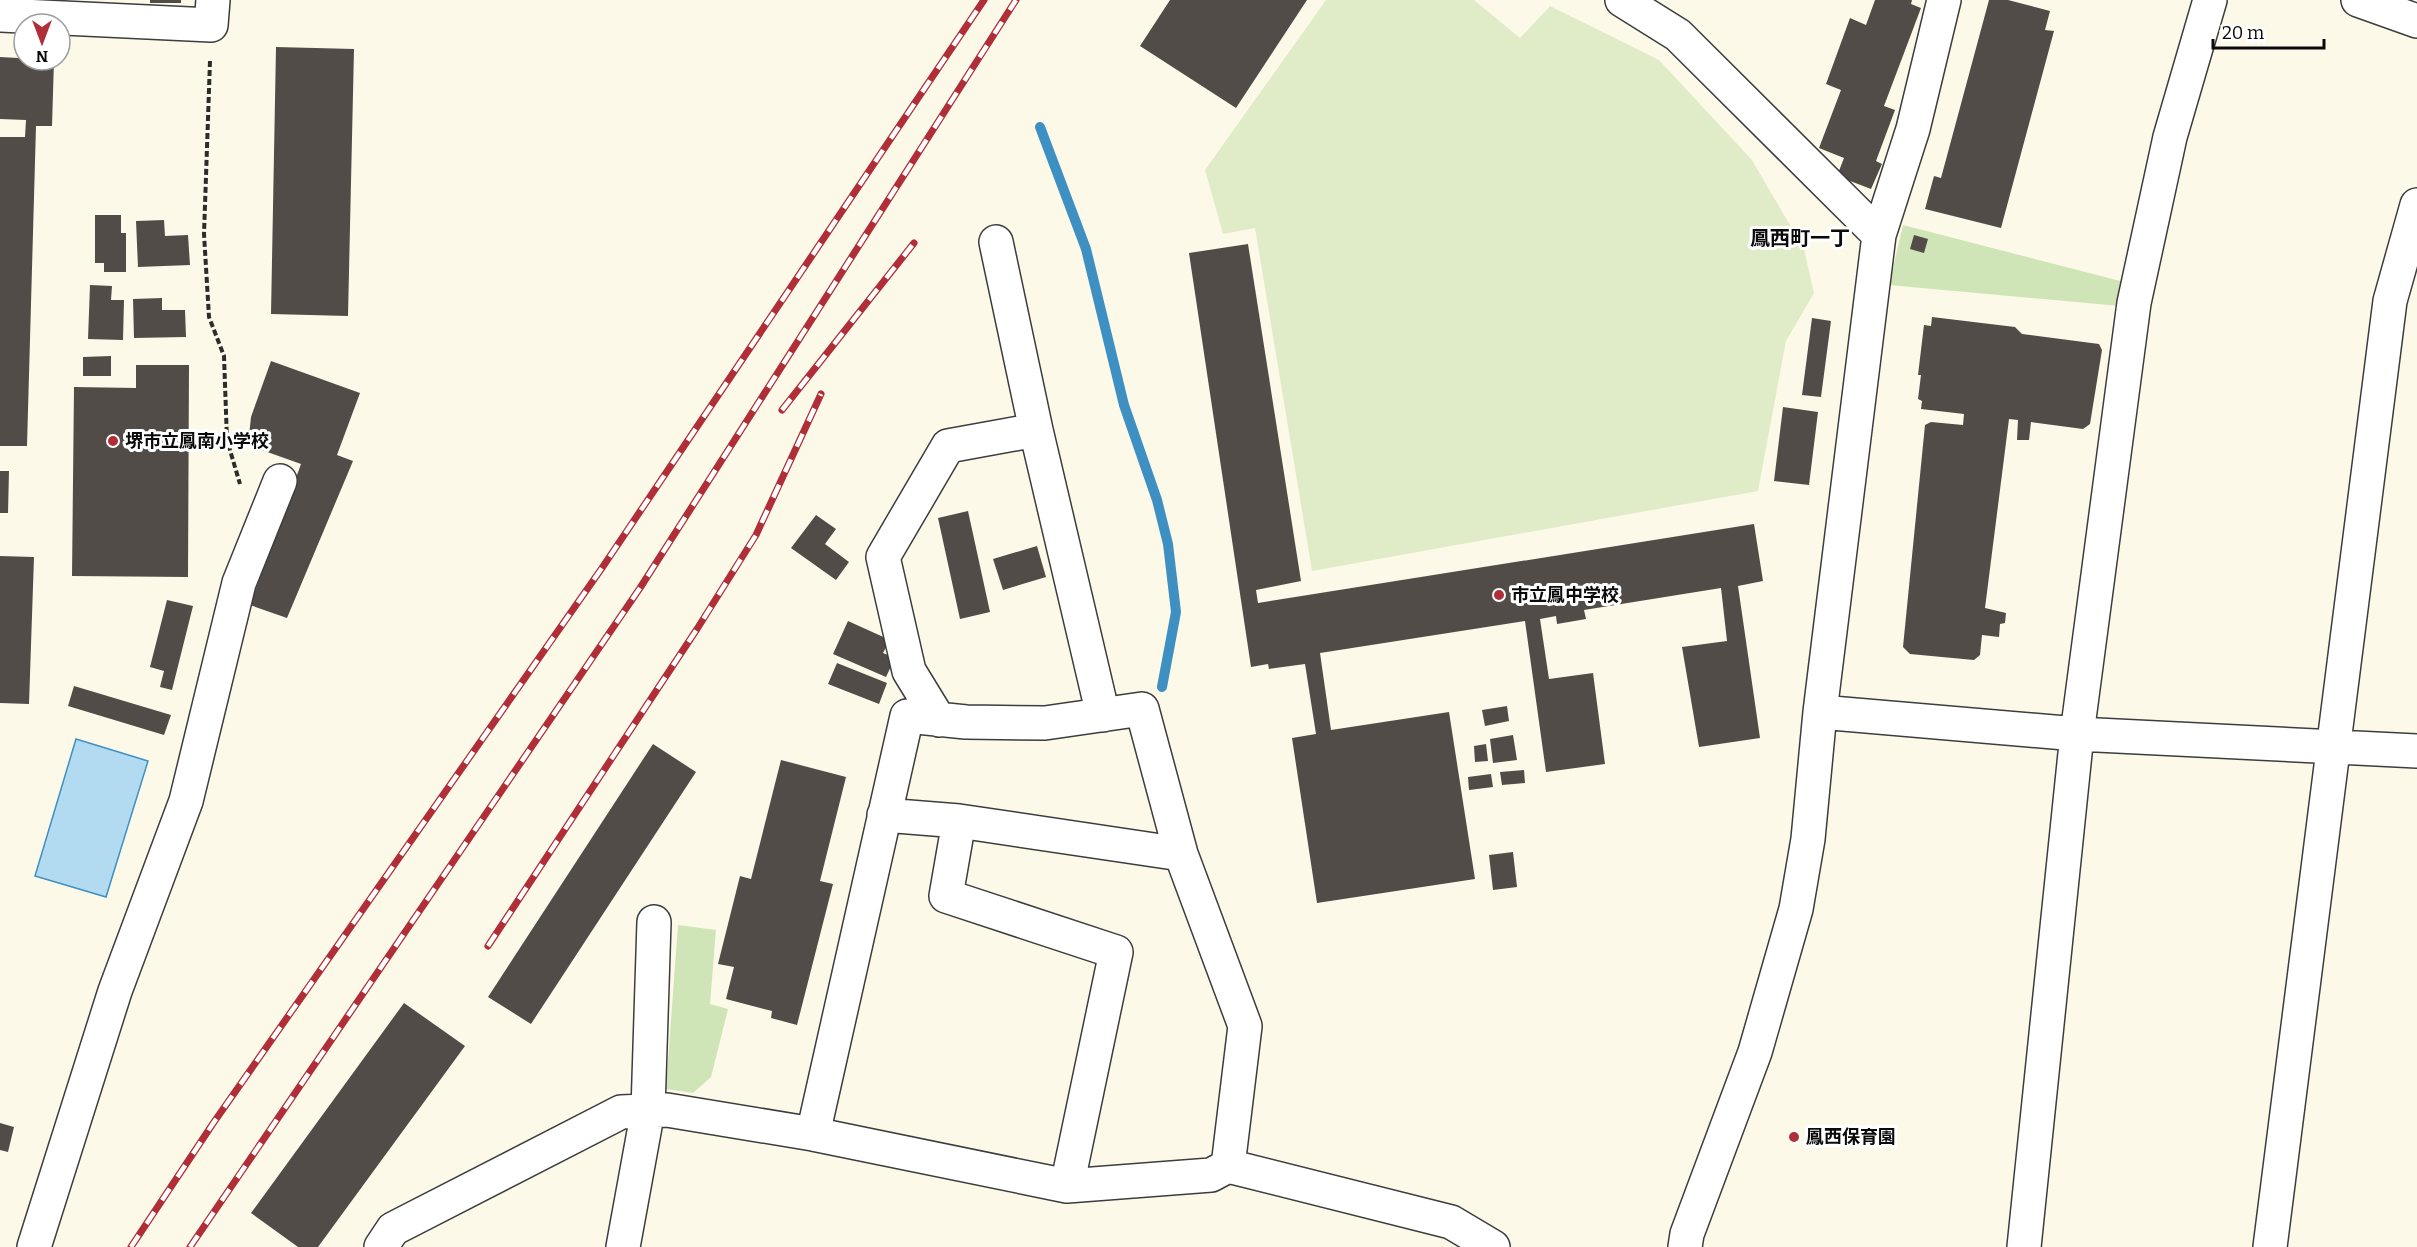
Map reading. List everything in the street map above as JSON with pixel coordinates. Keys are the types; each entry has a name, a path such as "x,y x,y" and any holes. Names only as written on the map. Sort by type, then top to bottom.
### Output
{"street":[{"path":"1622,0 1678,35 1879,235"},
{"path":"1677,1243 1755,1052 1796,909 1808,839 1820,712 1879,235 1913,129 1944,0"},
{"path":"2024,1247 2077,735 2134,303 2170,137 2210,0"},
{"path":"2358,0 2417,21"},
{"path":"0,15 212,13"},
{"path":"2270,1247 2391,301 2417,206"},
{"path":"996,242 1036,430 1103,715"},
{"path":"939,720 909,671 883,557 948,446 1036,430"},
{"path":"34,1247 115,991 186,801 239,583 280,481"},
{"path":"813,1134 907,716 939,720 1045,723 1142,709 1181,854 1245,1026 1228,1166"},
{"path":"1820,712 2077,735 2417,751"},
{"path":"884,815 958,821 1181,854"},
{"path":"958,821 946,896 1116,952 1067,1186"},
{"path":"623,1247 648,1110 654,922"},
{"path":"381,1247 393,1229 621,1112 667,1110 813,1134 1067,1186 1211,1175 1228,1166 1451,1222 1493,1247"}],"path":[{"path":"212,13 204,234 209,317 224,356 228,440 243,494 260,532"}],"green space":[{"path":"1326,0 1474,0 1520,38 1550,6 1659,60 1752,160 1804,249 1814,293 1786,341 1758,491 1312,571 1255,228 1223,234 1205,170"},
{"path":"1903,225 2124,282 2120,306 1889,285"},
{"path":"678,925 716,930 710,1004 728,1009 711,1077 693,1093 666,1089"}],"water":[{"path":"76,739 148,761 106,897 35,876"}],"building":[{"path":"150,0 181,0 181,3 150,3"},
{"path":"1170,0 1307,0 1236,108 1140,46"},
{"path":"1875,0 1912,0 1911,4 1921,8 1884,106 1895,110 1876,161 1882,164 1871,189 1837,176 1844,158 1819,148 1841,90 1826,84 1850,18 1866,25"},
{"path":"1989,0 2008,0 2050,11 2045,30 2054,31 2001,228 1925,209 1934,176 1941,178"},
{"path":"276,47 354,49 348,316 271,314"},
{"path":"0,57 12,58 12,72 54,72 52,126 36,126 27,446 0,446 0,137 25,137 26,120 0,119"},
{"path":"95,215 121,215 121,233 126,233 126,272 104,272 104,263 95,263"},
{"path":"164,220 165,236 188,235 190,265 138,267 136,221"},
{"path":"1914,235 1928,239 1924,253 1910,249"},
{"path":"1248,244 1301,581 1256,590 1258,603 1754,524 1763,581 1738,586 1760,738 1699,747 1682,647 1727,641 1721,588 1584,610 1586,619 1557,624 1556,616 1540,619 1549,679 1593,673 1605,764 1546,772 1525,621 1320,653 1331,730 1449,712 1475,879 1317,903 1292,738 1316,734 1305,664 1269,669 1268,664 1251,667 1189,253"},
{"path":"90,285 112,286 111,300 124,300 123,340 88,339"},
{"path":"162,298 162,310 185,310 186,337 134,338 133,299"},
{"path":"1932,317 2015,327 2022,334 2099,344 2102,350 2090,424 2083,429 2031,422 2029,440 2017,440 2018,420 2009,419 1985,608 2006,613 2005,623 2000,624 1999,637 1982,635 1980,655 1974,660 1910,654 1903,647 1925,425 1931,422 1963,425 1964,414 1921,409 1922,401 1918,399 1921,375 1918,375 1924,325 1931,326"},
{"path":"1812,318 1831,321 1821,397 1802,395"},
{"path":"111,356 111,376 83,376 83,357"},
{"path":"271,361 360,393 337,455 353,461 287,618 250,605 301,464 248,445 251,417"},
{"path":"136,365 189,365 188,577 72,576 74,387 136,388"},
{"path":"1783,407 1818,412 1809,485 1774,481"},
{"path":"0,471 9,471 8,513 0,513"},
{"path":"968,511 990,612 960,619 938,518"},
{"path":"816,515 836,529 825,544 849,562 836,580 791,548"},
{"path":"1037,546 1046,577 1003,590 993,559"},
{"path":"0,556 34,557 29,704 0,703"},
{"path":"167,600 193,606 172,690 160,687 164,671 150,667"},
{"path":"848,621 890,640 883,653 895,658 886,677 833,654"},
{"path":"837,663 887,683 879,704 828,684"},
{"path":"74,686 171,715 164,735 68,706"},
{"path":"1507,706 1509,721 1485,726 1482,710"},
{"path":"1513,735 1517,760 1493,763 1490,739"},
{"path":"653,744 696,772 531,1024 488,997"},
{"path":"1486,744 1488,761 1475,762 1474,746"},
{"path":"781,760 846,777 820,881 833,884 797,1025 771,1018 772,1011 726,999 734,967 718,964 740,876 751,879"},
{"path":"1524,770 1525,783 1502,785 1500,772"},
{"path":"1491,774 1493,787 1469,790 1468,777"},
{"path":"1513,852 1517,887 1493,890 1489,855"},
{"path":"404,1003 465,1046 318,1247 298,1247 251,1213"},
{"path":"0,1123 14,1127 8,1152 0,1150"}],"waterway":[{"path":"1040,127 1086,249 1124,405 1157,500 1168,544 1176,612 1162,687"}],"railway":[{"path":"131,1247 214,1122 602,568 984,0"},
{"path":"190,1247 640,588 1016,0"},
{"path":"782,410 914,243"},
{"path":"488,946 697,629 756,535 821,394"}],"place":[{"name":"堺市立鳳南小学校","path":"113,441"},
{"name":"市立鳳中学校","path":"1499,595"},
{"name":"鳳西保育園","path":"1794,1137"}],"district":[{"name":"鳳西町一丁","path":"1800,238"}]}
